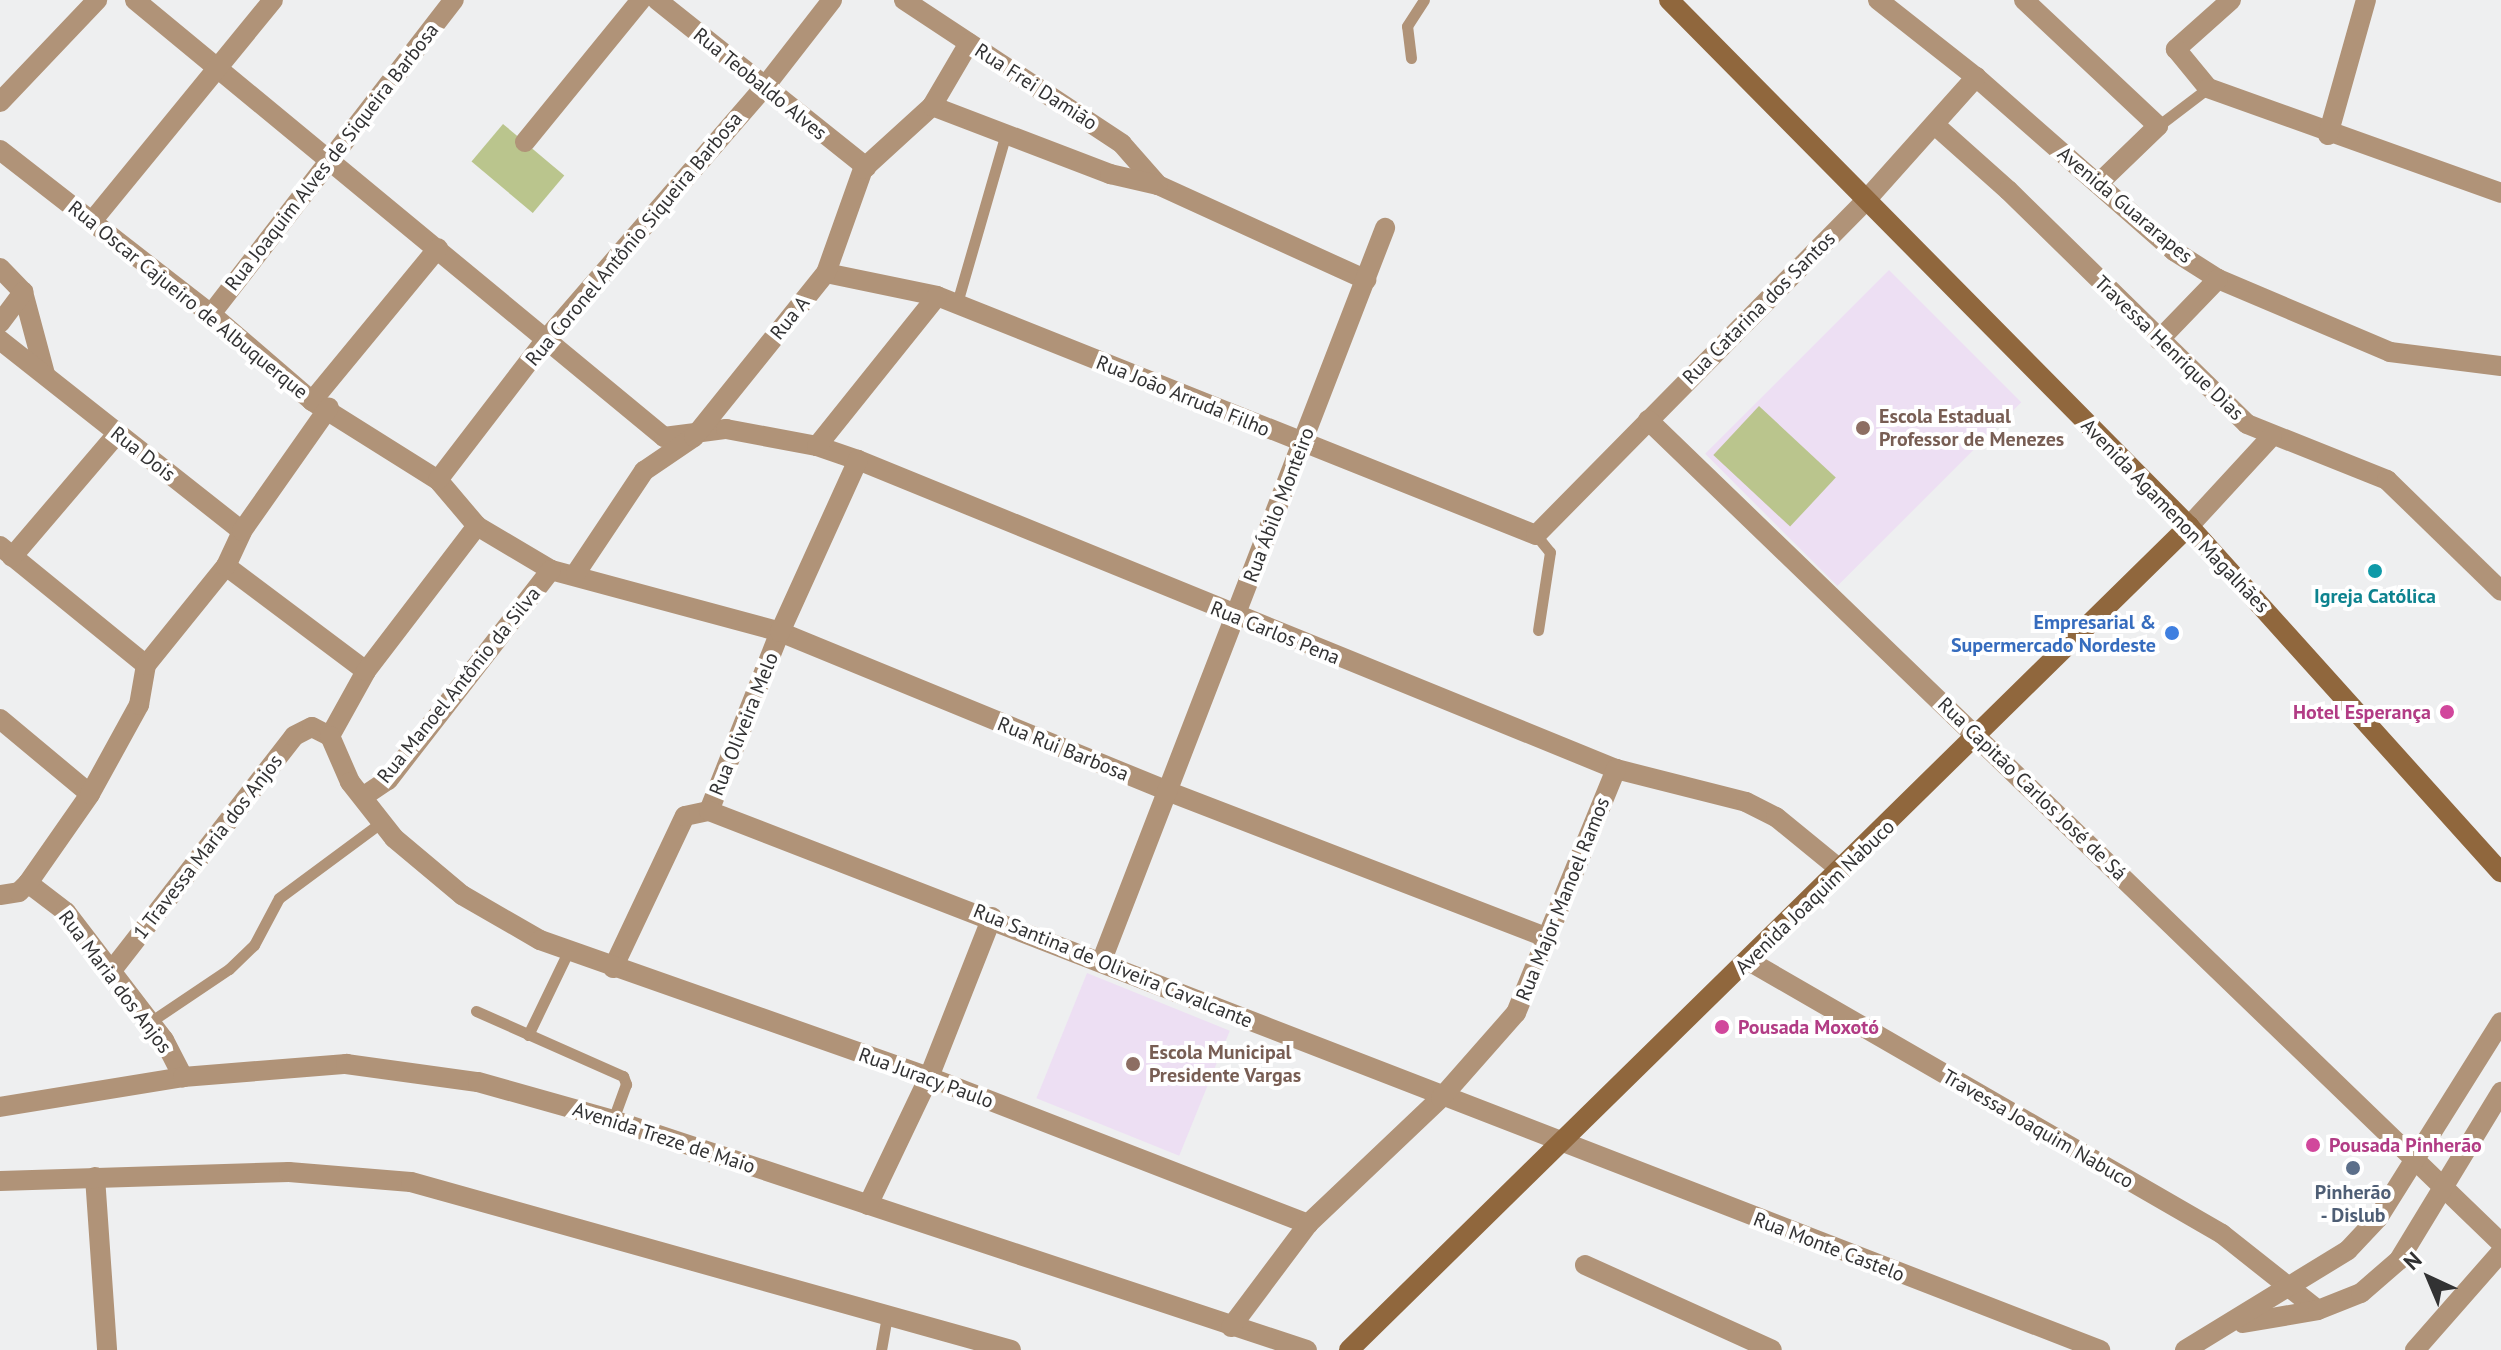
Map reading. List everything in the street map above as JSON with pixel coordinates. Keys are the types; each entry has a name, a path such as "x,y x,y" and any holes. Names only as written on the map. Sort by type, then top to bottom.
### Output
{"main road":[{"name":"Avenida Agamenon Magalhães","path":"1669,0 2189,526 2501,872"},
{"name":"Avenida Joaquim Nabuco","path":"1349,1350 1842,871 2189,526"}],"street":[{"path":"0,102 97,0"},
{"path":"135,0 664,437 694,437"},
{"path":"93,220 273,0"},
{"name":"Rua Joaquim Alves de Siqueira Barbosa","path":"211,314 454,0"},
{"path":"525,142 641,0"},
{"name":"Rua Teobaldo Alves","path":"657,0 762,90 866,167"},
{"name":"Rua Coronel Antônio Siqueira Barbosa","path":"438,480 547,338 762,90 832,0"},
{"name":"Rua Frei Damião","path":"904,0 1122,144 1158,185"},
{"name":"Avenida Guararapes","path":"1878,0 1976,77 2174,251 2218,279 2390,352 2501,366"},
{"path":"2024,0 2158,126 2098,184"},
{"path":"2231,0 2176,49 2208,88 2328,135 2501,193"},
{"path":"2328,135 2366,0"},
{"name":"Rua A","path":"576,573 644,471 694,437 826,273 866,167 932,106 969,43"},
{"name":"Rua Catarina dos Santos","path":"1536,535 1867,199 1976,77"},
{"name":"Rua Frei Damião","path":"932,106 1005,137 1110,174 1158,185 1366,280"},
{"name":"Travessa Henrique Dias","path":"1935,125 2247,424 2387,480 2501,591"},
{"name":"Rua Oscar Cajueiro de Albuquerque","path":"0,150 93,220 321,404 438,480 477,526 551,570 576,573"},
{"name":"Rua Ábilo Monteiro","path":"1102,960 1385,228"},
{"path":"0,895 19,892 28,883 90,794 139,705 146,665 226,566 242,531 321,404 438,248"},
{"path":"0,268 23,292 45,374"},
{"name":"Rua João Arruda Filho","path":"826,273 957,303 1302,444 1536,535"},
{"path":"2159,340 2218,279"},
{"path":"0,323 23,292"},
{"path":"817,446 937,296"},
{"name":"Rua Dois","path":"0,340 242,531"},
{"name":"Rua Capitão Carlos José de Sá","path":"1648,420 2415,1159 2447,1186 2501,1243"},
{"name":"Rua Carlos Pena","path":"694,437 726,429 817,446 858,460 1235,618 1616,769 1746,802 1776,817 1842,871"},
{"path":"117,434 6,552 146,665"},
{"name":"Avenida Joaquim Nabuco","path":"2189,526 2272,436"},
{"name":"Rua Oliveira Melo","path":"613,968 685,816 709,811 780,632 858,460"},
{"path":"321,732 477,526"},
{"path":"226,566 366,671"},
{"name":"Rua Manoel Antônio da Silva","path":"364,796 388,780 551,570"},
{"name":"Rua Rui Barbosa","path":"576,573 780,632 1167,791 1546,937"},
{"path":"0,719 90,794"},
{"name":"Rua Juracy Paulo","path":"321,732 350,782 394,838 462,895 540,940 929,1077 1308,1224"},
{"name":"1 Travessa Maria dos Anjos","path":"109,974 294,736 321,732"},
{"name":"Rua Major Manoel Ramos","path":"1231,1327 1308,1224 1441,1098 1516,1013 1616,769"},
{"name":"Rua Santina de Oliveira Cavalcante","path":"709,811 1102,960 1559,1144"},
{"name":"Rua Maria dos Anjos","path":"28,883 66,912 109,974 150,1022 183,1077"},
{"path":"868,1205 929,1077 992,917"},
{"name":"Travessa Joaquim Nabuco","path":"1749,961 2222,1234 2294,1287 2318,1310"},
{"path":"2185,1350 2235,1324 2348,1250 2378,1218 2501,1022"},
{"name":"Avenida Treze de Maio","path":"0,1107 183,1077 346,1064 478,1082 613,1120 1307,1350"},
{"path":"2235,1324 2318,1310 2361,1293 2399,1260 2447,1186 2501,1092"},
{"name":"Rua Monte Castelo","path":"1559,1144 2100,1350"},
{"path":"0,1181 289,1172 411,1182 1011,1350"},
{"path":"95,1177 107,1350"},
{"path":"2415,1350 2501,1252"},
{"path":"1585,1265 1772,1350"}],"lane":[{"path":"1411,58 1407,26 1424,0"},
{"path":"2158,126 2208,88"},
{"path":"957,303 1005,137"},
{"path":"1536,535 1550,552 1538,630"},
{"path":"150,1022 229,969 254,945 279,898 383,821"},
{"path":"528,1035 568,952"},
{"path":"476,1011 623,1076 626,1084 613,1120"},
{"path":"881,1350 887,1316"}],"shaded area":[{"name":"Escola Estadual Professor de Menezes","path":"1889,270 2021,402 1837,586 1705,454"},
{"name":"Escola Municipal Presidente Vargas","path":"1087,973 1230,1031 1179,1156 1036,1098"}],"green space":[{"path":"503,124 564,175 533,213 472,162"},
{"path":"1759,406 1836,478 1790,527 1713,455"}],"place":[{"name":"Escola Estadual Professor de Menezes","path":"1863,428"},
{"name":"Igreja Católica","path":"2375,571"},
{"name":"Empresarial & Supermercado Nordeste","path":"2172,633"},
{"name":"Hotel Esperança","path":"2447,712"},
{"name":"Pousada Moxotó","path":"1722,1027"},
{"name":"Escola Municipal Presidente Vargas","path":"1133,1064"},
{"name":"Pousada Pinherão","path":"2313,1145"},
{"name":"Pinherão - Dislub","path":"2353,1168"}]}
